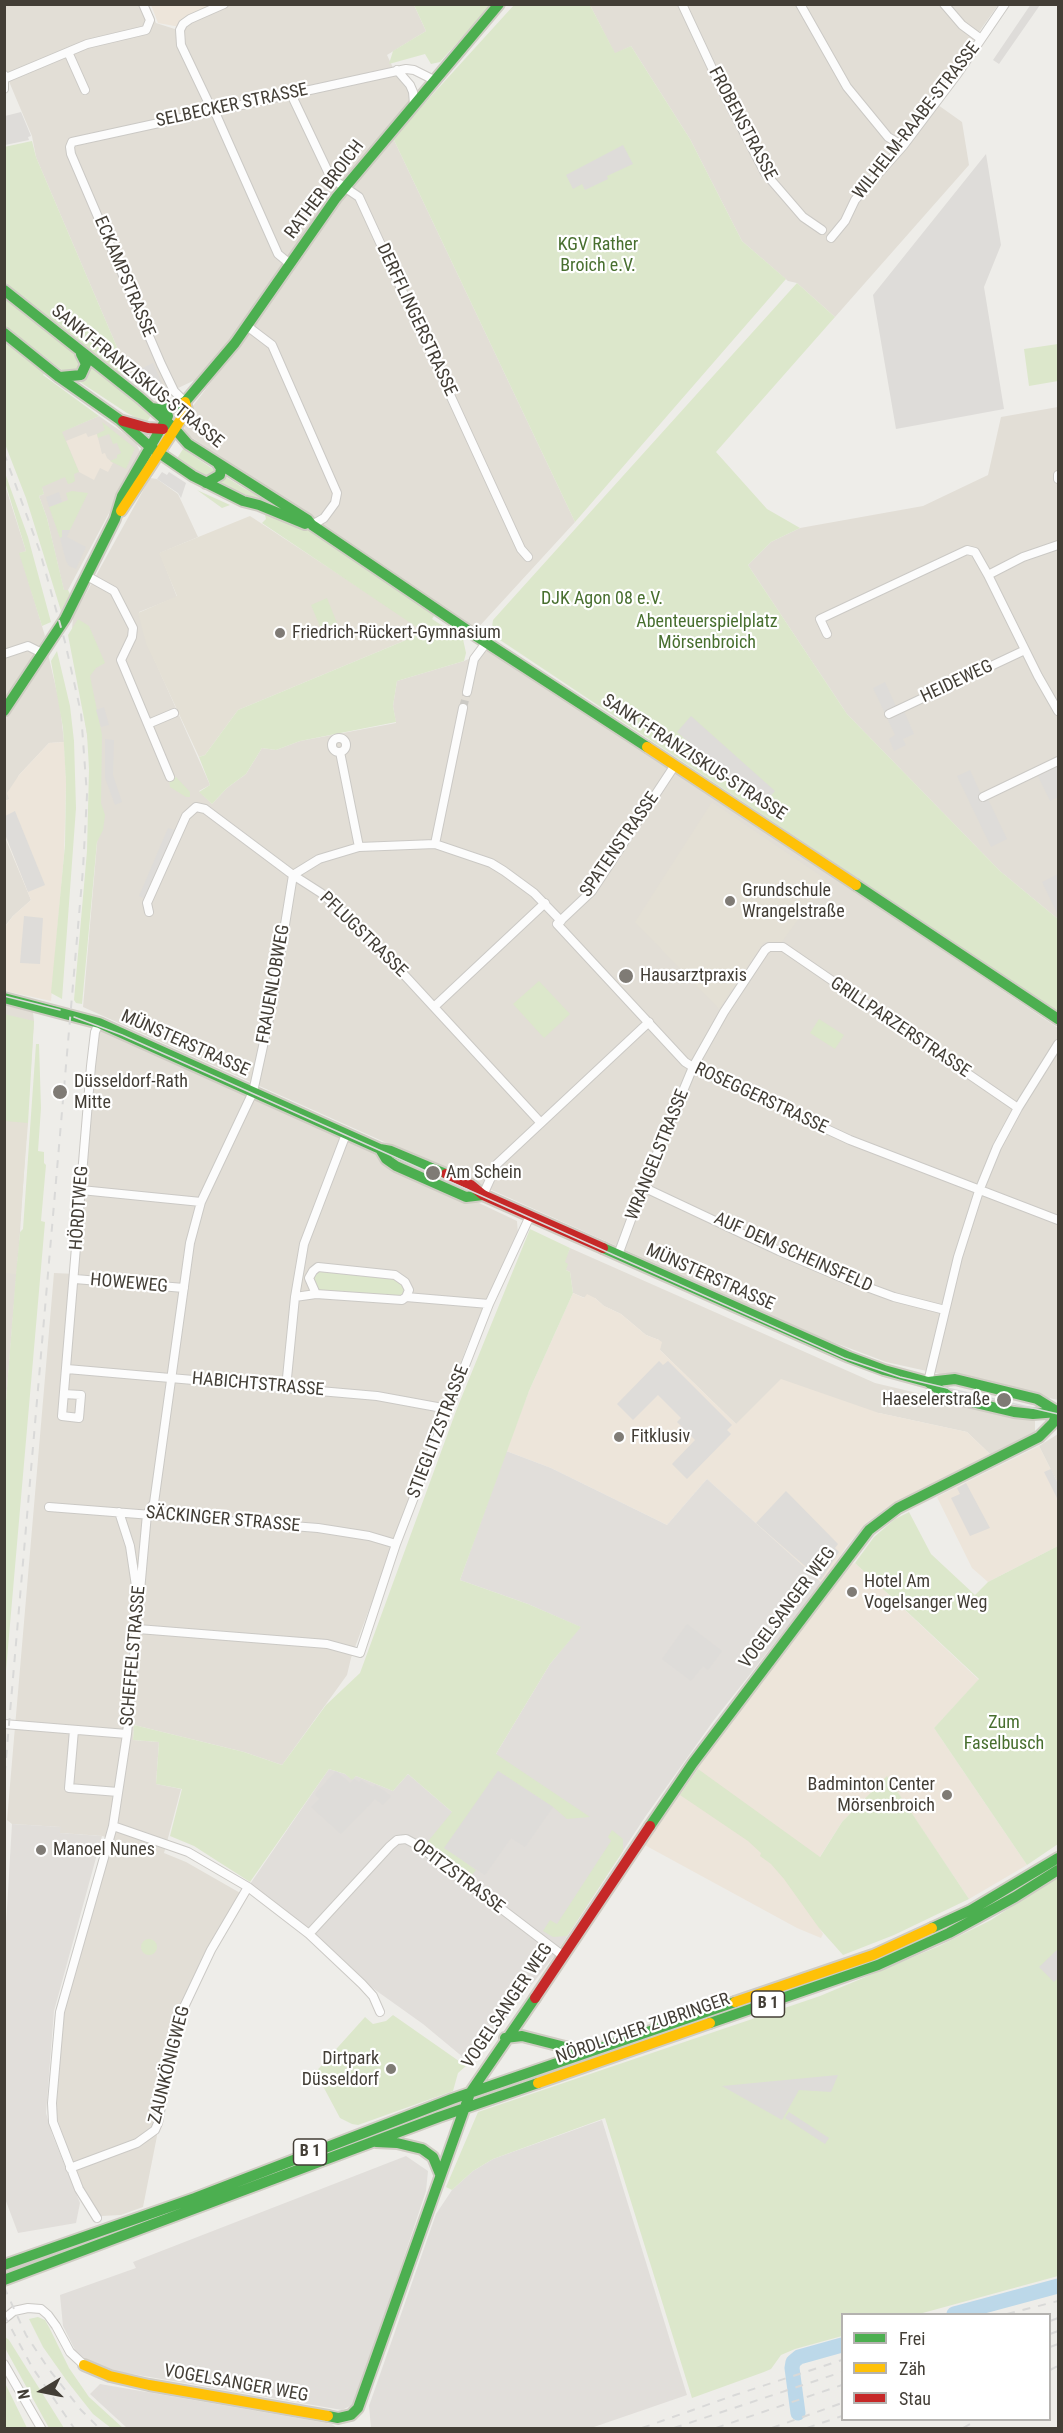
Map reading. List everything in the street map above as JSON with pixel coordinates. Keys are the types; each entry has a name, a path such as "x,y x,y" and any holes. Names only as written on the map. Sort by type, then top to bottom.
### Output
{"main road":[{"name":"RATHER BROICH","path":"152,408 159,410 175,407 185,402 247,326 344,187 499,4"},
{"name":"SANKT-FRANZISKUS-STRASSE","path":"4,290 152,408 162,425 174,428 188,444 308,520 312,525"},
{"name":"SANKT-FRANZISKUS-STRASSE","path":"4,333 120,420 153,450 206,483 243,501 312,525 486,643 1059,1019"},
{"path":"59,376 78,376 83,372 85,361 78,349"},
{"name":"RATHER BROICH","path":"165,442 187,410 185,402"},
{"name":"RATHER BROICH","path":"4,711 65,619 115,519 122,496 153,450 162,425 175,407"},
{"path":"120,420 162,425"},
{"path":"153,450 165,442 188,444"},
{"path":"206,483 220,475 221,468 218,464"},
{"name":"MÜNSTERSTRASSE","path":"4,998 99,1023 380,1149 391,1150 471,1185 483,1195 849,1357 884,1370 928,1382 950,1397 1014,1412 1033,1414 1058,1412"},
{"name":"MÜNSTERSTRASSE","path":"928,1382 955,1379 1036,1399 1058,1412"},
{"name":"VOGELSANGER WEG","path":"84,2365 110,2376 148,2385 338,2418 351,2415 362,2400 470,2093 700,1753 869,1530 898,1508 1039,1437 1053,1423 1058,1412"},
{"name":"NÖRDLICHER ZUBRINGER","path":"470,2093 873,1955 970,1910 1059,1858"},
{"name":"NÖRDLICHER ZUBRINGER","path":"464,2109 878,1965 958,1928 1059,1870"},
{"path":"519,2018 520,2026 529,2037"},
{"path":"506,2038 529,2037 569,2048 599,2050"},
{"name":"B 1","path":"4,2265 195,2198 470,2093"},
{"name":"B 1","path":"4,2280 464,2109"},
{"path":"373,2142 397,2143 422,2149 433,2157 440,2174"}],"street":[{"path":"4,89 5,76 87,44 146,30 150,21 143,4"},
{"path":"224,4 183,24 180,30 181,45 278,254 290,264"},
{"name":"FROBENSTRASSE","path":"682,4 726,98 765,173 803,217 822,230"},
{"path":"800,4 847,87 888,137 903,146"},
{"path":"944,4 962,25 981,39"},
{"name":"WILHELM-RAABE-STRASSE","path":"831,238 845,221 855,200 903,146 1005,4"},
{"path":"68,52 85,90"},
{"path":"397,70 410,85 414,104"},
{"name":"SELBECKER STRASSE","path":"70,147 72,142 80,139 397,70 414,70 434,80"},
{"name":"DERFFLINGERSTRASSE","path":"291,94 331,178 359,196 521,549 528,557"},
{"name":"ECKAMPSTRASSE","path":"70,147 160,364 174,391 185,402"},
{"path":"247,326 272,345 337,493 335,503 324,518 312,525"},
{"path":"988,575 1023,557 1059,545"},
{"path":"827,634 820,619 967,550 975,552 1059,711"},
{"path":"87,576 114,591 133,628 132,637 121,660 170,777"},
{"path":"467,692 474,659 486,643"},
{"path":"8,653 28,646 42,653"},
{"name":"HEIDEWEG","path":"889,714 1025,650"},
{"path":"435,844 464,708"},
{"path":"148,724 174,713"},
{"path":"340,752 359,847"},
{"path":"983,797 1059,761"},
{"name":"SPATENSTRASSE","path":"559,922 592,891 675,765"},
{"name":"PFLUGSTRASSE","path":"148,912 147,903 186,816 196,807 205,809 344,912 541,1123"},
{"path":"294,875 317,860 359,847 435,844 504,871 545,903 559,922"},
{"name":"FRAUENLOBWEG","path":"252,1092 272,1005 294,875"},
{"path":"434,1007 545,903"},
{"name":"ROSEGGERSTRASSE","path":"559,922 685,1062 693,1067 812,1124 979,1191 1059,1220"},
{"name":"WRANGELSTRASSE","path":"618,1256 643,1187 693,1067 724,1012 765,950 774,946 783,947"},
{"name":"GRILLPARZERSTRASSE","path":"783,947 808,967 1018,1108"},
{"path":"483,1195 496,1164 649,1022"},
{"name":"HÖRDTWEG","path":"64,1394 94,1032 99,1023"},
{"path":"928,1382 963,1238 979,1191 997,1147 1018,1108 1059,1044"},
{"name":"SCHEFFELSTRASSE","path":"97,2218 79,2189 55,2132 52,2113 60,2012 112,1826 128,1734 147,1514 154,1503 190,1243 201,1202 252,1092"},
{"path":"286,1388 295,1297 308,1231 346,1134"},
{"name":"AUF DEM SCHEINSFELD","path":"643,1187 845,1279 894,1297 945,1310"},
{"path":"81,1190 201,1202"},
{"name":"STIEGLITZSTRASSE","path":"138,1629 327,1644 360,1653 396,1544 448,1409 489,1304 530,1216"},
{"path":"300,1265 395,1275 408,1285 409,1290 406,1297"},
{"path":"315,1294 309,1278 313,1270 318,1267"},
{"name":"HOWEWEG","path":"75,1279 184,1288"},
{"path":"295,1297 315,1294 402,1300 406,1297 489,1304"},
{"name":"HABICHTSTRASSE","path":"67,1369 377,1396 448,1409"},
{"name":"SÄCKINGER STRASSE","path":"49,1507 348,1531 396,1544"},
{"path":"119,1512 130,1546 138,1598"},
{"path":"4,1724 128,1734"},
{"path":"74,1730 69,1788 118,1792"},
{"path":"112,1826 188,1852 248,1887 309,1934 362,1984 373,1996 380,2012"},
{"name":"OPITZSTRASSE","path":"309,1934 390,1845 398,1840 406,1839 419,1846 562,1955"},
{"name":"ZAUNKÖNIGWEG","path":"70,2168 137,2143 155,2130 173,2040 182,2012 211,1950 248,1887"},
{"name":"VOGELSANGER WEG","path":"4,2319 14,2311 28,2307 40,2309 56,2326 70,2352 84,2365"},
{"path":"4,2364 41,2428"}],"shaded area":[{"path":"1031,4 1040,5 999,64 993,60"},
{"path":"4,5 148,5 156,23 181,31 191,20 228,5 414,5 426,31 387,55 396,74 411,92 410,102 342,182 239,330 195,380 174,390 128,373 36,157 32,136 5,72"},
{"path":"151,5 218,5 180,27 158,23"},
{"path":"590,5 998,5 931,100 962,122 969,165 835,317 797,283 788,281 742,241 690,139 631,46 615,54"},
{"path":"21,112 31,136 28,137 29,140 5,145 5,116"},
{"path":"393,138 575,522 476,630 185,433 183,419 250,331 344,193"},
{"path":"623,145 633,164 607,176 608,179 585,190 582,184 573,189 566,175"},
{"path":"986,154 1001,245 984,287 1004,409 896,429 873,295"},
{"path":"153,363 167,395 164,399 149,391 145,383 139,384 134,372"},
{"path":"1058,407 1058,919 1000,871 847,714 748,565 771,542 800,528 923,506 988,475 1001,417"},
{"path":"99,416 135,441 141,453 68,590 64,591 47,518 39,496 44,494 27,446"},
{"path":"86,433 88,437 97,434 102,454 105,453 113,463 108,472 100,468 94,480 79,472 66,441"},
{"path":"162,472 167,475 169,472 186,483 181,498 178,493 157,479"},
{"path":"150,478 157,479 178,494 198,537 160,553 177,597 139,612 147,643 210,785 199,791 212,804 227,788 246,774 262,748 276,750 300,741 396,723 393,706 397,681 464,661 489,650 725,804 1058,1028 1058,1400 886,1362 822,1338 83,1007 99,820 72,629 73,617"},
{"path":"4,482 26,551 20,553 45,636 5,700"},
{"path":"59,492 62,502 49,507 46,497"},
{"name":"Friedrich-Rückert-Gymnasium","path":"250,516 419,627 411,638 238,710 205,755 199,757 146,643 138,613 177,596 159,553"},
{"path":"62,530 70,530 67,537 86,547 76,569 69,566 66,561 60,538"},
{"path":"48,654 60,705 64,742 49,743 19,775 10,799 5,801 5,720"},
{"path":"885,682 899,713 904,711 914,734 903,739 906,745 894,751 889,739 895,735 873,688"},
{"path":"104,707 109,725 101,727 96,710"},
{"path":"691,716 775,791 762,806 677,732"},
{"path":"105,739 114,740 113,775 122,802 115,805 105,778"},
{"path":"64,742 66,783 64,855 51,1001 5,991 5,927 13,916 31,900 5,835 5,801 9,799 7,793 19,775 49,743"},
{"path":"1058,766 1058,797 1050,801 1038,776"},
{"path":"970,770 984,801 988,799 1007,839 991,847 957,776"},
{"name":"Grundschule Wrangelstraße","path":"712,802 827,880 781,943 764,942 719,1009 635,922"},
{"path":"15,811 45,885 28,892 5,834 5,816"},
{"path":"168,828 175,830 146,899 139,896"},
{"path":"4,835 31,900 5,926"},
{"path":"1058,874 1058,912 1057,913 1042,882"},
{"path":"24,916 43,918 40,964 20,963"},
{"path":"5,1005 33,1012 34,1021 5,1413"},
{"path":"101,1030 348,1141 517,1221 518,1234 467,1346 351,1658 347,1675 282,1765 244,1752 134,1725 133,1740 159,1742 156,1784 181,1789 164,1853 186,1862 242,1894 180,2011 155,2123 157,2136 143,2207 121,2215 101,2216 79,2184 55,2112 64,2014 113,1839 60,1833 60,1827 12,1824 7,1820 54,1273 76,1274 97,1038"},
{"path":"5,1121 28,1123 16,1274 5,1273"},
{"path":"570,1248 875,1383 1035,1421 1035,1432 990,1454 967,1432 879,1413 736,1424 660,1350 659,1340 646,1335 621,1314 604,1306 595,1298 585,1298 573,1293 570,1272 566,1270 564,1262"},
{"path":"573,1293 584,1298 587,1294 595,1298 604,1306 621,1314 646,1335 662,1342 660,1350 736,1424 781,1379 879,1413 967,1432 990,1454 889,1506 866,1523 846,1547 822,1583 707,1479 667,1525 551,1468 506,1451 529,1391"},
{"path":"659,1361 663,1365 668,1361 732,1425 727,1430 731,1434 687,1479 672,1464 695,1440 677,1422 681,1418 658,1395 633,1420 617,1404"},
{"path":"1058,1434 1058,1484 1039,1446"},
{"path":"1039,1446 1058,1484 1058,1546 988,1582 972,1568 937,1497"},
{"path":"506,1451 551,1468 667,1525 707,1479 822,1583 714,1720 645,1817 555,1955 470,2063 248,1887 329,1769 352,1779 356,1776 393,1791 408,1774 452,1812 496,1754 550,1664 580,1627 528,1604 460,1580"},
{"path":"1051,1469 1058,1484 1058,1500 1044,1472"},
{"path":"966,1483 990,1528 970,1536 951,1498 960,1494 957,1488"},
{"path":"786,1491 838,1544 835,1548 839,1552 821,1580 756,1523"},
{"path":"855,1563 979,1680 934,1728 1027,1865 969,1899 887,1777 842,1822 798,1891 823,1934 821,1938 797,1928 641,1843 843,1568"},
{"path":"687,1624 722,1651 708,1670 703,1666 691,1681 662,1659"},
{"path":"336,1771 350,1783 354,1779 359,1782 361,1780 373,1787 375,1785 391,1796 383,1805 375,1799 341,1834 311,1807 319,1799 315,1794"},
{"path":"498,1771 553,1807 525,1847 511,1838 485,1875 444,1848"},
{"path":"12,1824 61,1827 60,1833 102,1836 54,2011 46,2113 52,2134 80,2203 76,2223 18,2233 4,2196 4,1958"},
{"path":"1058,1949 1058,1978 1054,1982 1039,1967"},
{"path":"838,2075 831,2092 799,2090 782,2120 722,2086"},
{"path":"789,2112 829,2138 825,2144 785,2118"},
{"path":"602,2120 687,2395 591,2428 371,2428 369,2406 436,2214 452,2190 473,2171 493,2159"},
{"path":"406,2156 428,2171 426,2191 363,2380 352,2405 342,2410 103,2369 87,2362 76,2352 63,2326 60,2295 136,2268 133,2262"},
{"path":"100,2384 332,2424 337,2428 127,2428 90,2394"}],"green space":[{"path":"414,5 491,5 440,62 431,64 425,54 389,64 393,51 426,31"},
{"name":"KGV Rather Broich e.V.","path":"514,5 590,5 615,53 631,46 690,139 742,241 786,279 575,522 393,138"},
{"path":"32,141 36,157 128,373 121,377 5,285 4,147"},
{"path":"797,283 835,317 716,452 767,509 800,528 771,542 748,565 847,714 1000,871 1058,919 1058,1012 491,634 493,620"},
{"path":"4,297 79,354 83,369 67,374 19,337 5,330"},
{"path":"4,338 46,371 43,375 99,416 62,432 79,472 74,474 75,481 72,483 68,484 65,477 42,487 44,494 39,496 47,518 64,590 68,590 70,594 61,611 26,498 5,444"},
{"path":"1058,344 1058,381 1029,386 1024,349"},
{"path":"91,365 152,414 146,423 80,382 88,373"},
{"path":"102,422 135,448 126,469 110,461 121,453 117,443 113,444 109,434 98,438 97,434 105,430"},
{"path":"183,449 216,471 215,473 206,478 176,460"},
{"path":"5,473 28,537 51,622 42,626 19,553 26,551 5,482"},
{"path":"223,475 275,504 276,506 215,483"},
{"path":"197,490 230,505 222,508"},
{"path":"72,491 88,493 70,530 62,530 62,538 60,538 49,507 68,500 66,493"},
{"path":"264,511 316,530 409,594 434,616 432,619 463,639 466,653 464,661 397,681 393,706 396,722 300,741 276,750 262,748 246,774 227,788 212,804 199,792 210,785 199,757 205,755 238,710 411,638 418,628 262,523 266,519"},
{"path":"327,598 337,623 321,629 311,605"},
{"path":"78,619 89,626 105,663 96,668 90,676 102,735 101,803 105,815 103,830 97,842 82,1004 74,1000 87,851 89,769 87,734 68,635"},
{"path":"57,651 70,706 74,741 76,808 62,999 51,993 65,845 66,783 63,728 51,661"},
{"path":"176,777 190,792 190,797 170,787 169,779"},
{"path":"539,981 570,1014 544,1038 513,1004"},
{"path":"4,1014 34,1021 28,1123 5,1121"},
{"path":"819,1019 844,1035 835,1049 810,1033"},
{"path":"36,1044 39,1044 41,1108 38,1151 44,1152 46,1165 41,1221 45,1222 5,1682 5,1413 20,1232 23,1229"},
{"path":"530,1229 570,1248 565,1262 568,1264 566,1270 570,1272 573,1293 529,1391 460,1580 528,1604 581,1627 550,1664 496,1754 590,1817 567,1819 553,1807 498,1771 445,1848 476,1870 470,1877 425,1845 452,1812 408,1774 393,1791 356,1776 352,1780 345,1774 329,1769 250,1882 194,1846 170,1836 182,1789 156,1784 159,1742 133,1740 134,1725 244,1752 282,1765 326,1705 360,1673 456,1411"},
{"path":"319,1271 397,1279 404,1286 405,1291 400,1296 318,1290 313,1278"},
{"name":"Zum Faselbusch","path":"909,1512 931,1554 975,1595 988,1582 1058,1546 1058,1844 1027,1865 934,1728 979,1679 855,1563 874,1537 895,1519"},
{"path":"698,1769 820,1857 842,1822 887,1776 969,1899 894,1935 843,1955 819,1928 784,1879 771,1864 760,1856 761,1853 748,1841 680,1795"},
{"path":"612,1830 623,1839 623,1851 567,1936 553,1937 543,1931 550,1920 557,1924 611,1841 608,1837"},
{"path":"1058,1876 1058,2276 923,2313 841,2313 841,2336 795,2349 781,2355 771,2369 692,2398 605,2118 493,2159 473,2171 452,2190 446,2187 478,2112 820,1996 937,1947 991,1920"},
{"path":"149,1939 157,1947 149,1955 141,1947"},
{"name":"Dirtpark Düsseldorf","path":"393,2015 466,2066 458,2073 453,2091 358,2125 352,2124 340,2118 324,2088 312,2076 365,2017 373,2024 386,2021"},
{"path":"38,2317 45,2320 69,2368 89,2397 123,2428 111,2428 93,2414 67,2381 43,2347 29,2319"},
{"path":"4,2336 9,2340 64,2428 49,2428 5,2348"},
{"path":"5,2383 27,2428 5,2428"}],"waterway":[{"path":"958,2313 1058,2286"},
{"path":"798,2413 793,2362 799,2357 841,2345"}],"tunnel":[{"path":"463,708 467,692"}],"tram line":[{"path":"4,996 60,1010"},
{"path":"74,1017 122,1035 844,1358 900,1377 1058,1414"}],"railway":[{"path":"4,453 40,552 65,642 81,713 87,795 83,869 4,1782"},
{"path":"4,2287 26,2335 48,2368 81,2410 99,2428"},
{"path":"1011,2313 1058,2301"},
{"path":"4,2315 32,2367 74,2428"},
{"path":"1051,2321 1058,2318"},
{"path":"1051,2334 1058,2331"},
{"path":"1051,2347 1058,2344"},
{"path":"642,2428 841,2360"},
{"path":"1051,2370 1058,2366"},
{"path":"674,2428 841,2372"},
{"path":"716,2428 841,2385"},
{"path":"772,2428 841,2403"},
{"path":"807,2428 841,2416"},
{"path":"963,2428 975,2421"}],"traffic: fast":[{"path":"152,408 163,410 185,402 235,343 336,198 499,4"},
{"path":"4,290 140,398 174,428 188,444 308,520 312,525 473,634 647,747"},
{"path":"4,333 59,377 120,420 149,446 193,476 243,501 259,505 305,524"},
{"path":"60,377 81,375 86,364 81,354"},
{"path":"4,711 65,619 115,519 122,496 168,416"},
{"path":"206,483 220,475 221,468 218,464"},
{"path":"856,885 1058,1019"},
{"path":"4,998 99,1023 380,1149 391,1151 446,1174"},
{"path":"380,1149 386,1159 396,1166 466,1197 483,1195"},
{"path":"603,1248 849,1357 884,1370 928,1382 950,1397 1014,1412 1033,1414 1058,1412"},
{"path":"928,1382 955,1379 1037,1399 1058,1412"},
{"path":"650,1826 693,1763 869,1530 898,1508 1039,1437 1053,1423 1058,1412"},
{"path":"932,1928 971,1910 1058,1858"},
{"path":"710,2023 878,1965 949,1933 1015,1897 1058,1870"},
{"path":"328,2416 338,2418 351,2415 358,2408 470,2093 535,1998"},
{"path":"4,2265 195,2198 452,2099 735,2002"},
{"path":"505,2038 522,2036 569,2048 593,2050"},
{"path":"4,2280 439,2117 538,2083"},
{"path":"376,2142 397,2143 422,2149 433,2157 440,2174"}],"traffic: slow":[{"path":"121,511 187,410 185,402"},
{"path":"647,747 856,885"},
{"path":"735,2002 873,1955 932,1928"},
{"path":"538,2083 710,2023"},
{"path":"84,2365 110,2376 149,2385 328,2416"}],"traffic: jam":[{"path":"123,421 148,428 163,429"},
{"path":"446,1174 471,1185 483,1195 603,1248"},
{"path":"535,1998 650,1826"}],"place":[{"name":"Friedrich-Rückert-Gymnasium","path":"280,633"},
{"name":"Grundschule Wrangelstraße","path":"730,901"},
{"name":"Hausarztpraxis","path":"626,976"},
{"name":"Düsseldorf-Rath Mitte","path":"60,1092"},
{"name":"Am Schein","path":"433,1173"},
{"name":"Haeselerstraße","path":"1004,1400"},
{"name":"Fitklusiv","path":"619,1437"},
{"name":"Hotel Am Vogelsanger Weg","path":"852,1592"},
{"name":"Badminton Center Mörsenbroich","path":"947,1795"},
{"name":"Manoel Nunes","path":"41,1850"},
{"name":"Dirtpark Düsseldorf","path":"391,2069"}],"park label":[{"name":"DJK Agon 08 e.V.","path":"602,599"},
{"name":"Abenteuerspielplatz Mörsenbroich","path":"707,632"}]}
